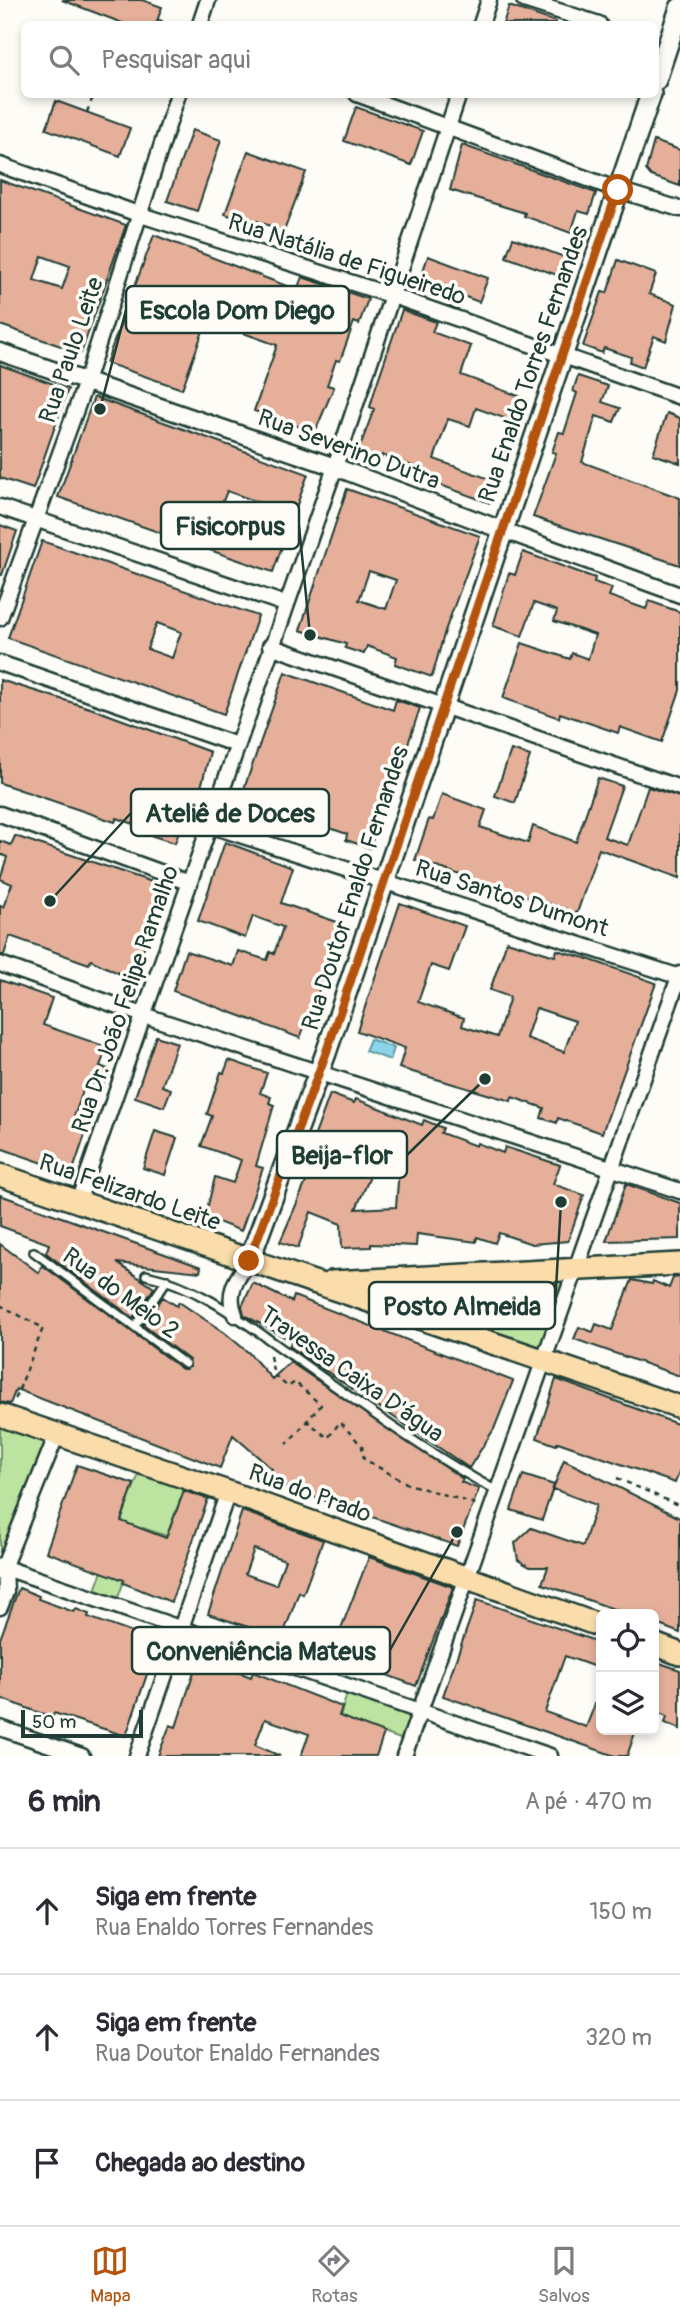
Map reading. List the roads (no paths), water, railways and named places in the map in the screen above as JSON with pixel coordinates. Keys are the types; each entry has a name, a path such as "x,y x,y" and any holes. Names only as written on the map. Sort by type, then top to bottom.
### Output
{"main road":[{"path":"661,45 680,8"},
{"name":"Rua Enaldo Torres Fernandes","path":"502,530 650,98"},
{"name":"Rua Doutor Enaldo Fernandes","path":"249,1261 319,1072 502,530"},
{"name":"Rua Felizardo Leite","path":"0,1175 680,1407"},
{"path":"320,1283 680,1264"},
{"name":"Rua do Prado","path":"4,1416 228,1492 596,1624"},
{"path":"659,1646 680,1654"}],"street":[{"path":"201,21 208,0"},
{"path":"482,21 489,0"},
{"path":"524,0 590,21"},
{"name":"Rua Paulo Leite","path":"0,618 86,382 177,98"},
{"path":"368,98 618,190 680,209"},
{"name":"Rua Dr. João Felipe Ramalho","path":"78,1202 270,646 335,467 458,98"},
{"name":"Rua Natália de Figueiredo","path":"0,165 141,215 393,296 680,397"},
{"name":"Rua Severino Dutra","path":"0,352 335,467 680,595"},
{"path":"0,507 285,604"},
{"path":"270,646 680,788"},
{"path":"0,663 237,745"},
{"path":"0,814 190,883"},
{"name":"Rua Santos Dumont","path":"209,824 680,976"},
{"path":"0,964 144,1015 680,1191"},
{"path":"404,1756 680,976"},
{"path":"235,1315 230,1296 249,1261"},
{"path":"0,1607 6,1592 2,1569 57,1434"},
{"path":"137,1756 228,1492"},
{"path":"2,1569 550,1756"},
{"path":"0,1728 82,1756"}],"lane":[{"name":"Rua do Meio 2","path":"33,1252 186,1364"},
{"name":"Travessa Caixa D'água","path":"146,1275 167,1280 235,1315 442,1460 497,1491"},
{"path":"135,1326 167,1280"}],"water":[{"path":"370,1039 394,1048 390,1060 365,1051"}],"place":[{"name":"Escola Dom Diego","path":"100,409"},
{"name":"Fisicorpus","path":"310,635"},
{"name":"Ateliê de Doces","path":"50,901"},
{"name":"Beija-flor","path":"485,1079"},
{"name":"Posto Almeida","path":"561,1202"},
{"name":"Conveniência Mateus","path":"457,1532"}]}
